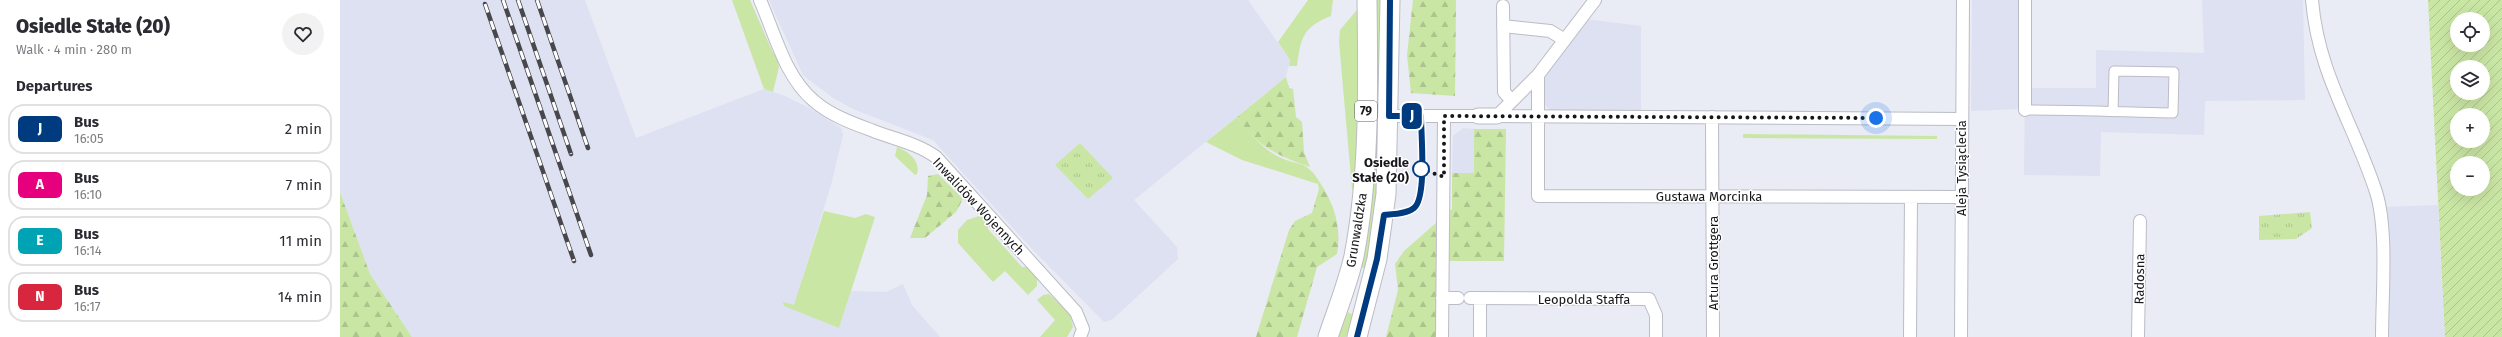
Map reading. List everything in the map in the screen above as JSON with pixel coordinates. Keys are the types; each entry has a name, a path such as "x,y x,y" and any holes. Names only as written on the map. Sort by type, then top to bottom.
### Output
{"main road":[{"name":"Grunwaldzka","path":"1328,337 1348,278 1359,221 1365,164 1367,0"},
{"name":"Grunwaldzka","path":"1356,337 1377,259 1384,215 1389,116 1390,0"}],"street":[{"name":"Inwalidów Wojennych","path":"760,0 792,74 806,94 816,103 846,120 912,144 936,157 1076,312 1083,329 1080,337"},
{"path":"1497,116 1538,74 1595,0"},
{"name":"Aleja Tysiąclecia","path":"1961,337 1963,0"},
{"path":"2026,0 2025,110 2113,112 2173,113 2174,72 2114,71 2113,112"},
{"path":"2312,0 2322,60 2376,192 2381,218 2382,337"},
{"path":"1503,6 1504,92 1512,101"},
{"path":"1503,26 1553,32 1565,40"},
{"path":"1538,74 1538,116"},
{"path":"1389,116 1962,119"},
{"path":"1442,337 1444,116"},
{"name":"Gustawa Morcinka","path":"1538,116 1538,196 1961,197"},
{"name":"Artura Grottgera","path":"1712,117 1713,337"},
{"path":"1910,337 1911,197"},
{"name":"Radosna","path":"2138,337 2140,221"},
{"path":"1442,298 1458,298"},
{"name":"Leopolda Staffa","path":"1480,337 1475,298 1649,299 1656,315 1656,337"}],"shaded area":[{"path":"340,0 585,0 636,138 764,89 785,96 809,108 841,128 843,135 831,185 802,279 839,328 851,291 886,292 903,284 912,305 940,337 412,337 370,274 340,192"},
{"path":"769,0 1248,0 1290,60 1286,77 1134,200 1177,247 1178,259 1113,319 1104,322 1034,251 933,140 853,109 833,98 803,75"},
{"path":"1972,0 2021,0 2020,109 1971,111"},
{"path":"2202,0 2303,0 2305,100 2205,101 2204,135 2101,132 2100,176 2024,175 2025,88 2096,88 2096,50 2204,53"},
{"path":"1585,19 1641,26 1641,111 1551,110 1543,104 1542,81 1546,70"},
{"path":"1463,128 1474,129 1474,173 1452,173 1453,136"},
{"path":"2438,205 2445,337 2388,337 2388,223 2384,207"}],"green space":[{"path":"732,0 750,0 773,53 777,55 779,67 773,92 764,89"},
{"path":"1308,0 1333,0 1331,16 1314,24 1309,29 1302,40 1297,66 1289,66 1290,60 1278,42"},
{"path":"1375,0 1383,0 1380,186 1366,269 1359,266"},
{"path":"1413,0 1456,0 1455,96 1411,93 1407,55"},
{"path":"2428,0 2502,0 2502,337 2445,337"},
{"path":"1356,11 1359,12 1358,162 1354,191 1352,189 1339,42 1340,30"},
{"path":"1286,77 1289,88 1293,89 1296,117 1302,122 1304,152 1310,167 1287,159 1260,143 1252,136 1237,117"},
{"path":"1237,117 1250,134 1273,154 1286,160 1302,164 1310,169 1319,181 1318,184 1242,160 1206,142"},
{"path":"1474,129 1506,129 1504,261 1448,261 1442,337 1386,337 1398,290 1395,264 1404,251 1452,209 1452,173 1474,173"},
{"path":"1743,134 1937,136 1937,139 1743,138"},
{"path":"1080,143 1113,178 1088,199 1055,165"},
{"path":"897,147 913,157 918,169 917,174 915,175 895,156"},
{"path":"938,174 963,199 956,212 925,238 910,238 927,195 928,176"},
{"path":"1319,181 1329,198 1336,216 1338,235 1337,254 1317,267 1297,337 1256,337 1289,230 1295,221 1312,213 1319,189"},
{"path":"340,192 370,274 412,337 340,337"},
{"path":"824,211 855,218 866,214 875,217 839,328 784,306 783,302 794,305"},
{"path":"2310,212 2312,228 2296,239 2259,240 2259,216"},
{"path":"979,216 988,223 988,229 1022,267 1028,267 1037,277 1037,286 1028,295 1005,271 993,282 958,243 958,230 967,220"},
{"path":"1049,294 1070,314 1073,327 1067,337 1040,337 1055,320 1037,300 1043,295"},
{"path":"1348,312 1353,315 1346,337 1338,337"}],"railway":[{"path":"503,0 591,255"},
{"path":"518,0 571,154"},
{"path":"537,0 588,148"},
{"path":"485,4 574,261"}],"bus line":[{"name":"J","path":"1357,337 1377,259 1384,215 1409,211 1414,208 1418,204 1421,192 1421,116 1389,116 1390,0"}],"place":[{"name":"Osiedle Stałe (20)","path":"1421,169"}],"route":[{"path":"1421,169 1444,177 1444,116 1876,118"}]}
